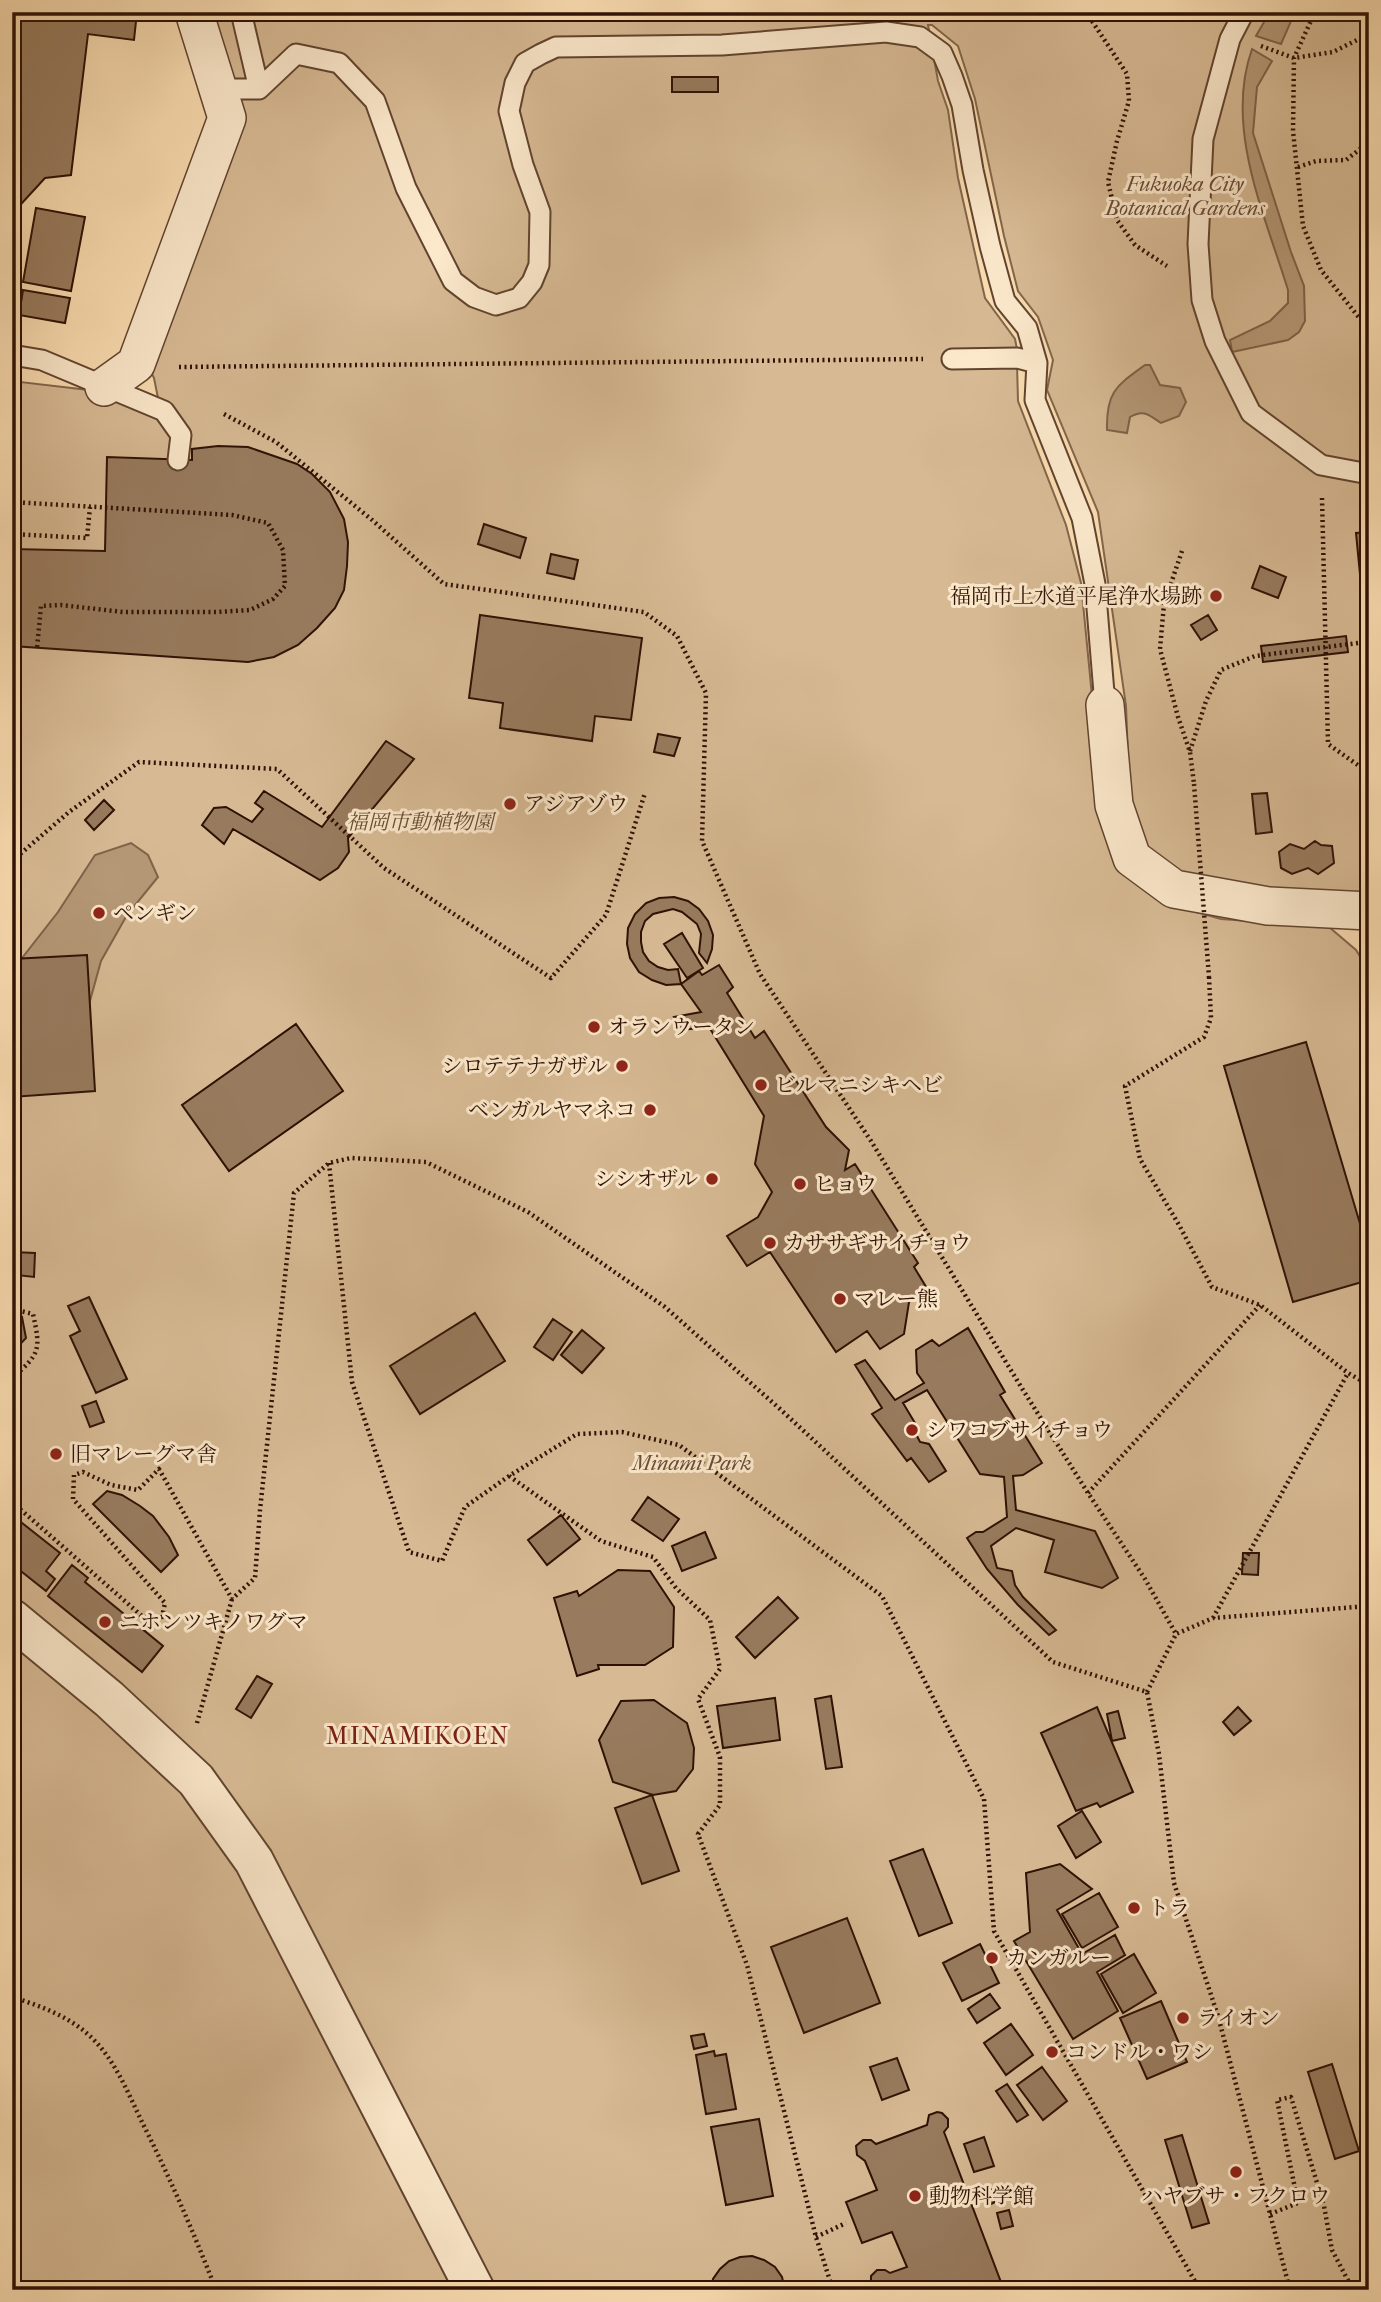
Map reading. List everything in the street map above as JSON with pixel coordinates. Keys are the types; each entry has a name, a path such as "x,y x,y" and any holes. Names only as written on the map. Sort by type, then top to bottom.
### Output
{"street":[{"path":"104,387 136,365 227,118 194,12"},
{"path":"1105,705 1114,805 1132,858 1174,889 1268,906 1369,911"},
{"path":"12,1619 109,1699 196,1780 254,1861 475,2290"}],"lane":[{"path":"241,12 259,89"},
{"path":"1244,12 1230,39 1203,139 1198,244 1202,300 1215,341 1251,413 1321,465 1369,474"},
{"path":"216,89 259,89 296,54 339,63 375,101 406,188 453,281 474,297 496,304 519,298 532,282 539,265 540,212 523,165 509,111 515,83 525,63 556,47 722,44 886,32 920,37 942,53 953,76 962,105 973,170 1005,301 1027,328 1037,363 1035,400 1082,518 1096,584 1105,705"},
{"path":"12,355 42,360 164,411 181,435 178,460"},
{"path":"952,359 1017,358 1037,363"}],"path":[{"path":"1086,12 1127,75 1129,101 1108,182 1117,220 1135,245 1168,267 1200,272"},
{"path":"1315,12 1294,58 1293,131 1303,226 1321,270 1369,330"},
{"path":"1230,39 1255,43 1294,58 1333,52 1369,34"},
{"path":"1298,167 1317,161 1346,160 1369,142"},
{"path":"136,365 150,367 952,359"},
{"path":"224,414 276,442 371,519 444,584 644,612 677,636 706,693 702,841 760,974 871,1141 1088,1493 1145,1579 1176,1634"},
{"path":"1321,465 1328,744 1369,773"},
{"path":"12,502 232,515 268,523 284,551 285,586 273,599 250,610 123,611 61,605 41,606 37,648"},
{"path":"12,534 87,538 90,507"},
{"path":"1182,551 1164,604 1160,649 1189,752 1194,784 1211,1018 1204,1037 1125,1086 1140,1159 1212,1287 1260,1305 1348,1373 1369,1385"},
{"path":"1189,752 1206,701 1222,670 1255,656 1366,642"},
{"path":"12,861 69,812 139,762 277,769 384,868 551,978 606,915 645,793"},
{"path":"195,1730 232,1599 255,1578 294,1193 329,1163 351,1158 426,1162 528,1212 665,1307 780,1409 1053,1662 1147,1692"},
{"path":"329,1163 352,1382 410,1552 442,1561 465,1507 577,1434 622,1432 680,1445 882,1596 984,1799 994,1931 1200,2290"},
{"path":"1088,1493 1260,1305"},
{"path":"12,1309 33,1314 38,1338 33,1360 12,1378"},
{"path":"1213,1618 1348,1373"},
{"path":"12,1502 143,1617 162,1616 165,1603 73,1499 74,1475 83,1472 111,1485 138,1490 159,1469 232,1599"},
{"path":"509,1476 601,1541 653,1557 676,1588 710,1620 720,1669 698,1699 720,1757 720,1805 698,1835 747,1965 816,2237 833,2290"},
{"path":"1290,2290 1218,2015 1174,1883 1159,1754 1147,1692 1176,1634 1213,1618 1369,1606"},
{"path":"12,1997 42,2007 68,2020 93,2039 117,2070 156,2150 216,2290"},
{"path":"1270,2214 1298,2203 1277,2100 1291,2097 1324,2206 1332,2250 1353,2290"},
{"path":"816,2237 846,2223"}],"green space":[{"name":"Minami Park","path":"202,12 1369,12 1369,897 1215,884 1155,867 1189,910 1221,919 1329,927 1356,950 1369,971 1369,2290 12,2290 12,381 158,398 151,363 240,121","holes":["928,25 932,25 958,46 975,99 1018,291 1038,317 1053,360 1047,390 1098,512 1126,706 1130,807 1155,866 1102,799 1081,583 1066,525 1018,401 1018,354 1015,339 985,298 958,178 948,110 938,81"]}],"shaded area":[{"path":"1274,12 1295,12 1281,44 1256,36 1267,17"},
{"path":"1252,49 1272,61 1257,87 1253,133 1304,286 1305,321 1299,332 1288,340 1232,352 1230,340 1270,321 1288,303 1288,290 1259,202 1245,140 1245,79"},
{"path":"1145,365 1150,365 1160,385 1180,388 1186,402 1179,416 1161,423 1139,413 1130,417 1127,433 1107,430 1108,407 1115,391"},
{"path":"131,843 148,855 158,877 127,915 101,961 88,1008 12,971 58,912 95,855"}],"building":[{"path":"12,12 137,12 134,40 88,34 71,175 45,178 12,214"},
{"path":"672,77 718,77 718,92 672,92"},
{"path":"36,208 85,217 71,291 23,282"},
{"path":"23,290 70,298 65,323 19,315"},
{"path":"248,447 297,464 330,492 344,519 348,542 347,566 344,590 335,608 317,628 298,645 274,657 248,662 12,646 12,549 105,551 107,457 192,460 192,449"},
{"path":"484,524 526,538 520,558 478,544"},
{"path":"1369,532 1369,668 1356,533"},
{"path":"551,554 578,560 574,579 547,573"},
{"path":"1260,566 1286,577 1278,598 1252,588"},
{"path":"480,615 642,638 631,720 595,716 592,741 500,728 503,703 469,698"},
{"path":"1208,615 1217,630 1201,640 1191,625"},
{"path":"1346,636 1348,652 1263,662 1261,646"},
{"path":"658,734 680,738 674,756 654,752"},
{"path":"386,741 414,759 348,838 349,852 338,868 320,880 233,829 224,844 202,825 214,808 226,807 252,822 263,809 255,803 264,791 322,827"},
{"path":"1267,793 1272,832 1256,834 1252,794"},
{"path":"104,800 114,810 94,830 85,820"},
{"path":"1315,841 1321,845 1332,846 1334,863 1318,874 1308,868 1292,874 1281,868 1279,852 1290,844 1304,849"},
{"path":"674,897 688,901 699,909 708,921 713,935 712,949 707,963 699,953 701,934 697,924 682,912 673,909 653,914 645,921 641,942 649,961 668,970 678,969 681,984 666,985 639,972 630,958 628,928 635,914 646,903 659,898"},
{"path":"682,933 703,968 687,978 664,944"},
{"path":"87,955 95,1091 12,1097 12,959"},
{"path":"719,965 733,987 727,993 755,1038 764,1031 826,1127 849,1150 845,1170 855,1164 918,1263 914,1267 928,1290 909,1302 904,1334 880,1349 867,1331 836,1352 770,1252 747,1266 727,1236 758,1217 772,1192 755,1164 764,1116 709,1027 682,1030 674,1017 701,1012 681,984 699,971 702,975"},
{"path":"296,1024 343,1091 229,1171 182,1105"},
{"path":"1306,1042 1369,1254 1369,1280 1293,1302 1224,1066"},
{"path":"12,1252 35,1253 34,1277 17,1275 15,1303 12,1303"},
{"path":"89,1297 127,1379 96,1393 70,1336 80,1331 68,1306"},
{"path":"475,1313 505,1361 420,1414 390,1366"},
{"path":"22,1317 26,1338 12,1353 12,1320"},
{"path":"553,1319 572,1332 553,1360 534,1347"},
{"path":"968,1328 1005,1392 1000,1395 1042,1463 1023,1475 1013,1476 1016,1510 1095,1531 1118,1578 1102,1588 1045,1572 1054,1540 1016,1528 991,1546 997,1568 1012,1571 1015,1585 1023,1597 1056,1630 1049,1635 987,1569 967,1538 976,1532 983,1532 1007,1517 1004,1477 980,1474 927,1390 903,1403 915,1423 915,1432 920,1442 929,1444 946,1471 929,1482 911,1458 907,1461 872,1414 882,1408 855,1365 865,1360 895,1400 924,1383 917,1373 916,1350 932,1340 939,1346"},
{"path":"582,1330 604,1348 582,1373 561,1355"},
{"path":"96,1401 104,1422 90,1427 82,1406"},
{"path":"107,1491 122,1495 140,1506 153,1516 169,1537 178,1555 161,1572 93,1504"},
{"path":"648,1497 679,1519 663,1541 632,1520"},
{"path":"12,1515 60,1553 46,1571 55,1579 46,1591 12,1564"},
{"path":"561,1515 580,1539 547,1565 528,1540"},
{"path":"705,1532 716,1558 682,1571 672,1546"},
{"path":"1243,1553 1259,1553 1258,1575 1242,1574"},
{"path":"72,1565 88,1578 85,1582 163,1646 142,1672 48,1596"},
{"path":"618,1570 650,1571 674,1607 673,1647 645,1665 598,1665 599,1669 577,1676 554,1598 577,1591 579,1596"},
{"path":"778,1597 798,1618 755,1658 736,1637"},
{"path":"257,1676 272,1684 251,1718 236,1709"},
{"path":"831,1696 842,1767 826,1769 815,1699"},
{"path":"775,1698 780,1740 723,1748 717,1706"},
{"path":"654,1700 687,1723 694,1748 693,1769 676,1791 653,1795 613,1782 599,1740 621,1701"},
{"path":"1097,1707 1133,1792 1100,1807 1097,1803 1076,1811 1041,1733"},
{"path":"1238,1707 1251,1721 1234,1735 1223,1722"},
{"path":"1118,1711 1125,1738 1112,1741 1107,1714"},
{"path":"652,1795 679,1871 642,1884 615,1808"},
{"path":"1082,1811 1101,1842 1076,1858 1058,1826"},
{"path":"923,1849 952,1923 919,1936 890,1861"},
{"path":"1060,1864 1092,1889 1057,1910 1082,1954 1115,1935 1125,1955 1097,1972 1118,2011 1073,2039 1014,1941 1030,1932 1026,1873"},
{"path":"1099,1893 1118,1927 1082,1948 1062,1914"},
{"path":"847,1918 880,2003 804,2033 771,1947"},
{"path":"980,1944 999,1983 962,2001 943,1963"},
{"path":"1134,1954 1156,1993 1123,2013 1101,1974"},
{"path":"990,1994 1000,2008 977,2023 968,2009"},
{"path":"1161,2001 1187,2062 1147,2079 1120,2018"},
{"path":"1011,2024 1033,2055 1006,2075 984,2043"},
{"path":"704,2034 707,2046 694,2049 691,2036"},
{"path":"714,2051 715,2056 726,2054 736,2109 706,2114 696,2055"},
{"path":"897,2058 909,2090 882,2100 870,2067"},
{"path":"1332,2064 1359,2151 1335,2159 1308,2072"},
{"path":"1042,2067 1067,2101 1043,2120 1017,2085"},
{"path":"1007,2084 1028,2115 1017,2122 996,2091"},
{"name":"動物科学館","path":"937,2112 948,2119 948,2127 944,2132 1004,2290 877,2290 871,2284 871,2276 877,2270 890,2273 907,2267 892,2232 862,2243 846,2202 877,2190 865,2161 857,2155 856,2146 863,2140 871,2140 876,2144 927,2125 929,2115"},
{"path":"759,2119 773,2196 726,2205 711,2127"},
{"path":"1182,2135 1209,2223 1192,2228 1165,2140"},
{"path":"984,2137 994,2166 974,2172 964,2144"},
{"path":"996,2188 1001,2199 989,2205 984,2192"},
{"path":"1009,2210 1013,2226 1001,2229 997,2213"},
{"path":"752,2256 775,2267 782,2277 785,2290 711,2290 713,2279 729,2261"}],"place":[{"name":"福岡市上水道平尾浄水場跡","path":"1216,596"},
{"name":"アジアゾウ","path":"510,804"},
{"name":"ペンギン","path":"99,913"},
{"name":"オランウータン","path":"594,1027"},
{"name":"シロテテナガザル","path":"622,1066"},
{"name":"ビルマニシキヘビ","path":"761,1085"},
{"name":"ベンガルヤマネコ","path":"650,1110"},
{"name":"シシオザル","path":"712,1179"},
{"name":"ヒョウ","path":"800,1184"},
{"name":"カササギサイチョウ","path":"770,1243"},
{"name":"マレー熊","path":"840,1299"},
{"name":"シワコブサイチョウ","path":"912,1430"},
{"name":"旧マレーグマ舎","path":"56,1454"},
{"name":"ニホンツキノワグマ","path":"105,1622"},
{"name":"トラ","path":"1134,1908"},
{"name":"カンガルー","path":"992,1958"},
{"name":"ライオン","path":"1183,2018"},
{"name":"コンドル・ワシ","path":"1052,2052"},
{"name":"ハヤブサ・フクロウ","path":"1236,2172"},
{"name":"動物科学館","path":"915,2196"}],"district":[{"name":"MINAMIKOEN","path":"418,1736"}],"park label":[{"name":"Fukuoka City Botanical Gardens","path":"1185,196"},
{"name":"福岡市動植物園","path":"420,822"}]}
